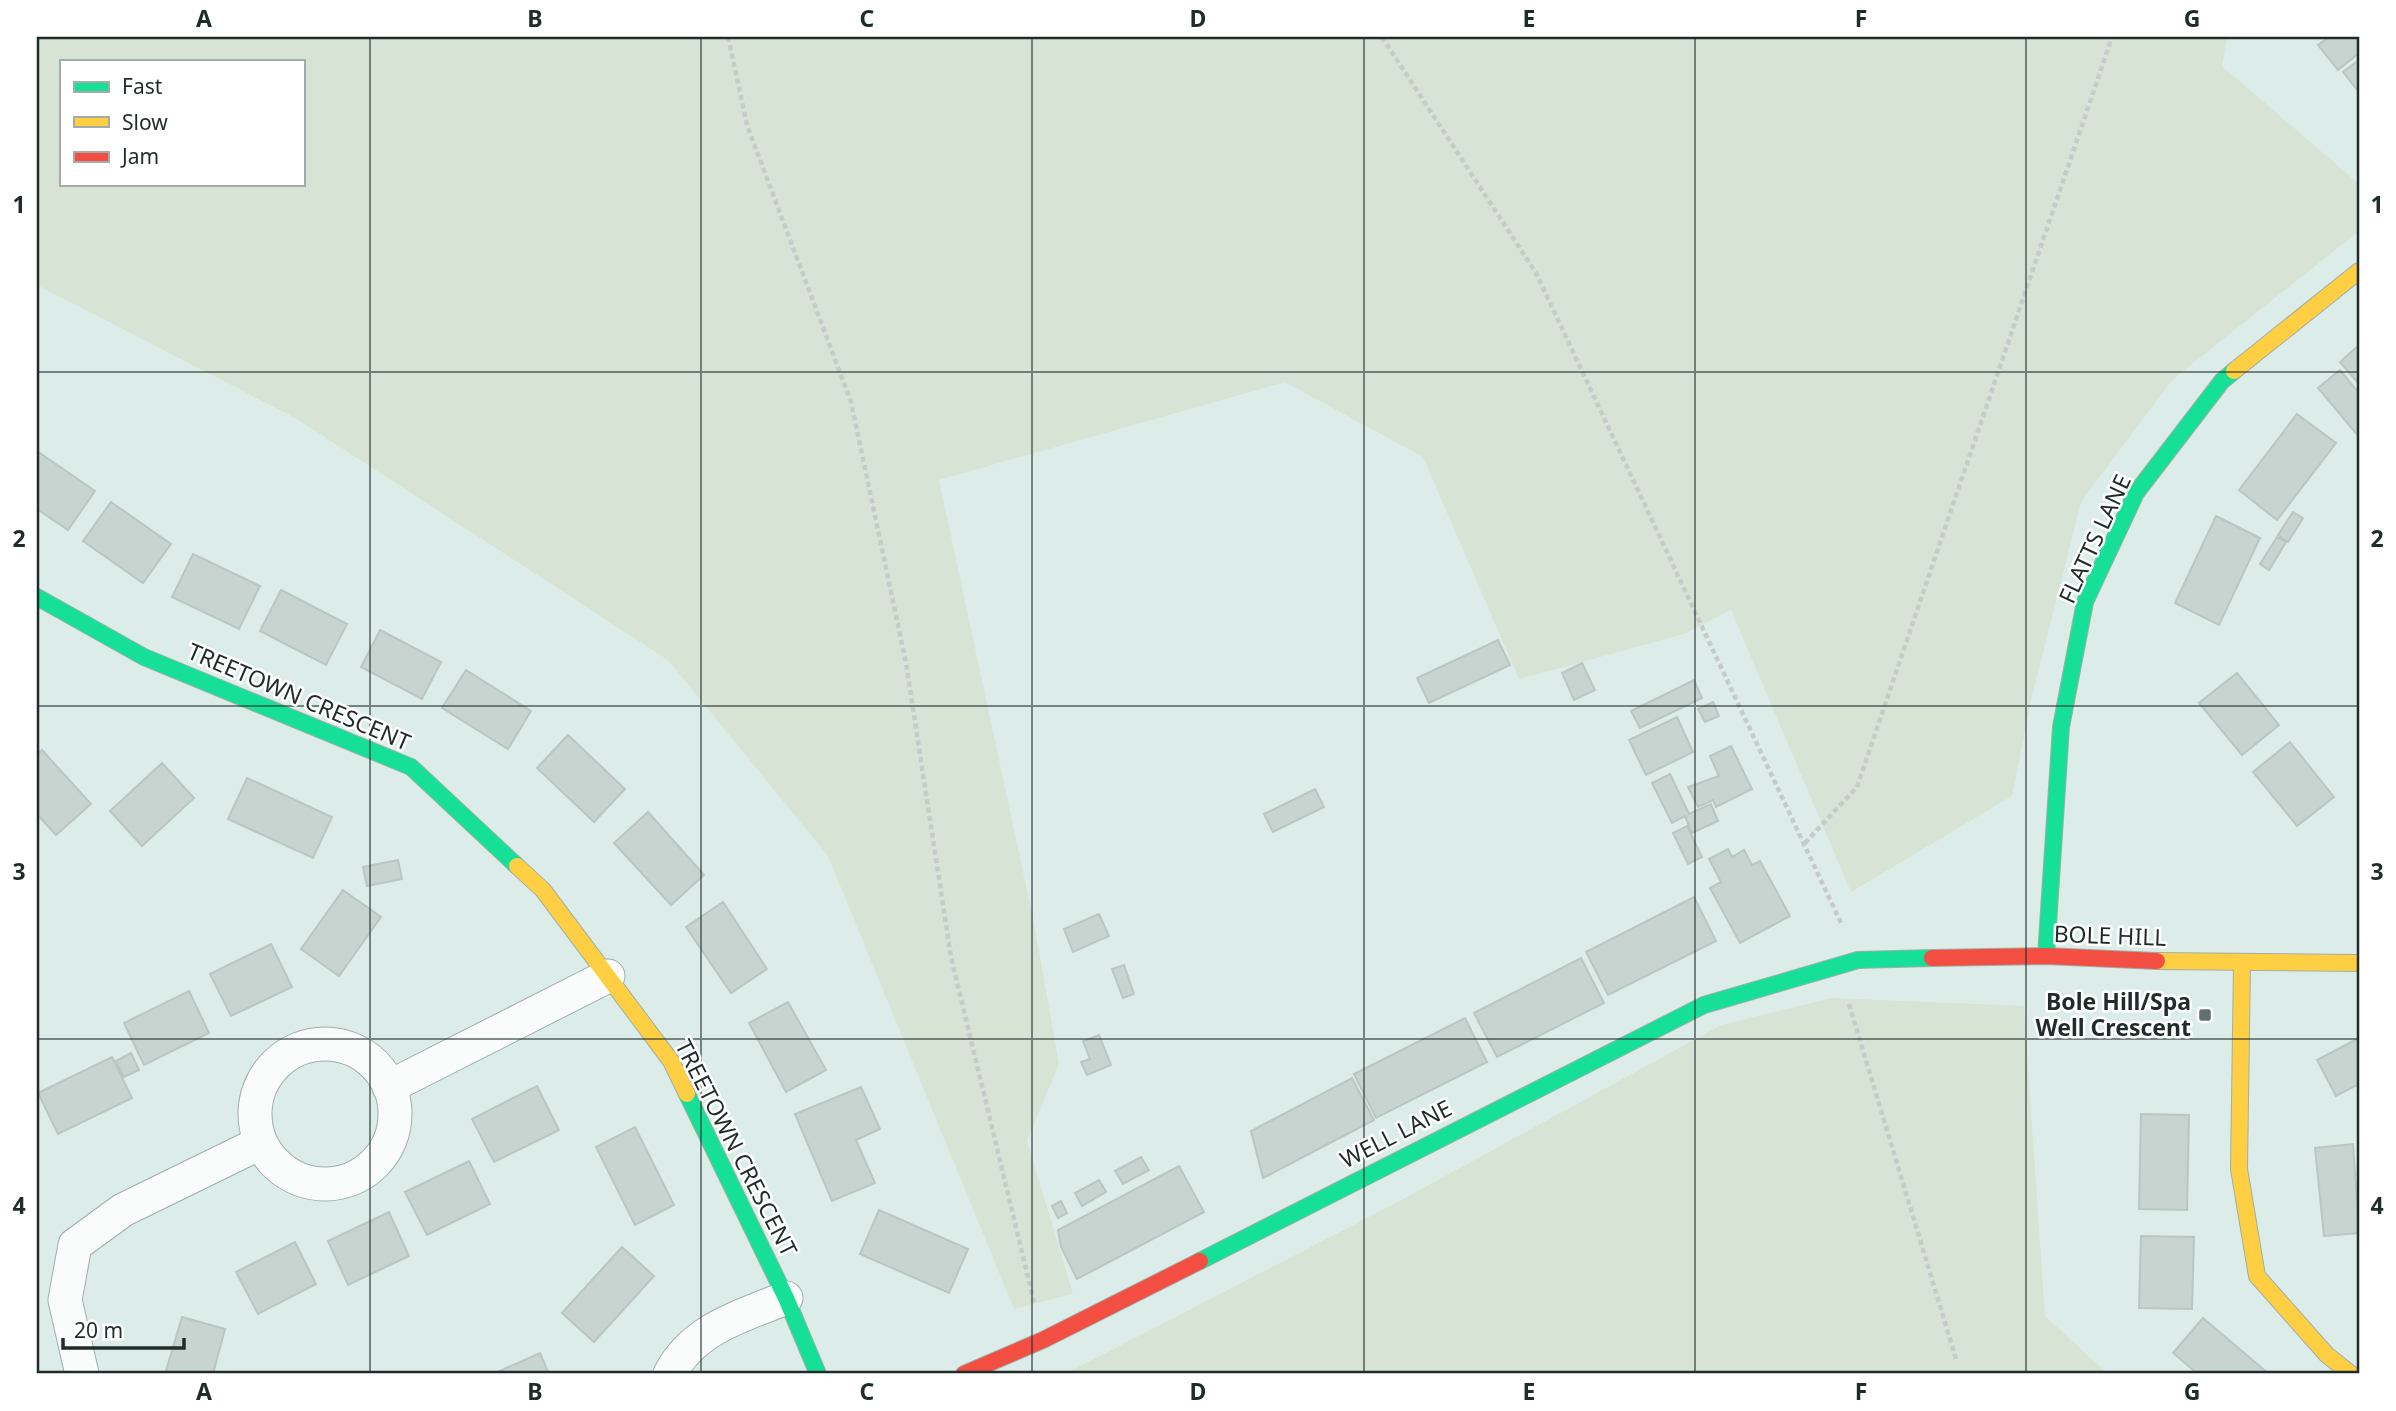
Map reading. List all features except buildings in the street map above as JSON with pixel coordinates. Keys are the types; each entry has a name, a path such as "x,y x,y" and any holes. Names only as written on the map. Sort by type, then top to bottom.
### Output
{"street":[{"name":"FLATTS LANE","path":"2046,956 2061,727 2085,602 2136,493 2222,381 2359,271"},
{"name":"TREETOWN CRESCENT","path":"37,597 144,657 411,767 543,890 671,1060 786,1298 818,1374"},
{"name":"BOLE HILL","path":"1858,960 2046,956 2242,964 2359,963"},
{"name":"WELL LANE","path":"964,1374 1043,1340 1704,1005 1858,960"},
{"path":"2242,964 2239,1169 2257,1276 2327,1355 2351,1374"},
{"path":"389,1087 608,976"},
{"path":"318,1044 340,1046 361,1054 377,1068 389,1087 395,1110 393,1135 382,1156 364,1173 342,1183 317,1185 294,1178 274,1163 260,1143 256,1110 264,1079 278,1062 296,1050 318,1044"},
{"path":"82,1374 65,1300 75,1245 123,1210 260,1143"},
{"path":"670,1374 678,1358 711,1328 786,1298"}],"path":[{"path":"728,37 747,125 851,402 906,663 951,957 1043,1340"},
{"path":"1382,37 1536,273 1858,960"},
{"path":"1805,843 1857,786 2112,37"},
{"path":"1839,966 1956,1359"}],"green space":[{"path":"37,37 2227,37 2222,66 2359,184 2359,231 2172,380 2081,502 2033,692 2012,796 1851,892 1731,610 1684,634 1519,679 1423,457 1285,382 939,480 1034,923 1059,1064 1027,1141 1073,1294 1014,1309 828,856 668,660 297,419 37,285"},
{"path":"1831,998 2024,1006 2045,1316 2108,1374 1065,1374 1396,1203 1721,1025"}],"traffic: fast":[{"path":"2046,956 2061,727 2085,602 2136,493 2222,381 2234,371"},
{"path":"37,597 144,657 411,767 517,866"},
{"path":"1200,1261 1704,1005 1858,960 1932,958"},
{"path":"687,1094 786,1298 818,1374"}],"traffic: slow":[{"path":"2234,371 2359,271"},
{"path":"517,866 543,890 671,1061 687,1094"},
{"path":"2157,961 2359,963"},
{"path":"2242,964 2239,1169 2257,1276 2327,1355 2351,1374"}],"traffic: jam":[{"path":"1932,958 2046,956 2157,961"},
{"path":"964,1374 1043,1340 1200,1261"}],"place":[{"name":"Bole Hill/Spa Well Crescent","path":"2205,1015"}]}
